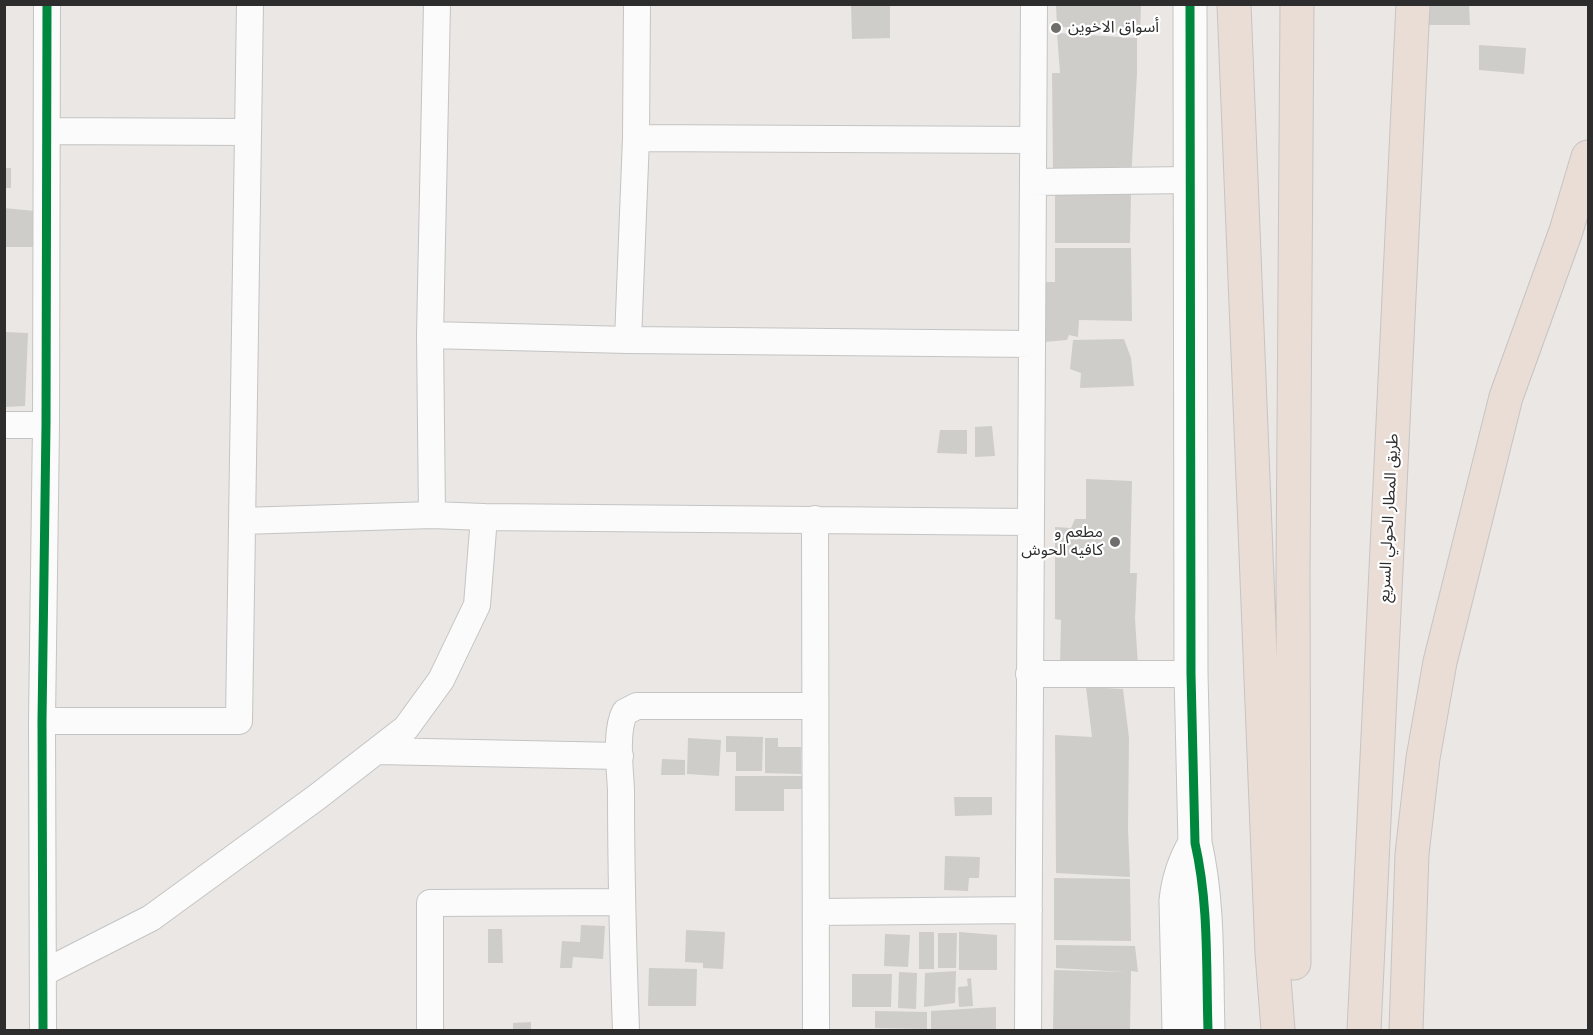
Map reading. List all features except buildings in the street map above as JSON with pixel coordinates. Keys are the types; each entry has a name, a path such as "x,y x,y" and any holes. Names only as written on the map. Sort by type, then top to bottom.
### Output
{"highway":[{"path":"1234,4 1272,964 1278,1030"},
{"path":"1294,1030 1293,560 1297,4"},
{"name":"طريق المطار الحولي السريع","path":"1364,1030 1413,4"},
{"path":"1406,1030 1412,854 1423,758 1440,662 1506,396 1566,231 1588,157"},
{"path":"1566,231 1588,193"}],"street":[{"path":"43,1030 42,721 46,425 47,4"},
{"path":"42,721 239,721 250,4"},
{"path":"432,515 430,335 437,4"},
{"path":"628,340 636,138 637,4"},
{"path":"1028,1030 1034,4"},
{"path":"1190,4 1191,674 1195,843 1200,863 1204,905 1208,1030"},
{"path":"47,131 248,132"},
{"path":"636,138 1033,140"},
{"path":"1033,182 1189,180"},
{"path":"430,335 628,340 1032,344"},
{"path":"4,425 46,425"},
{"path":"242,521 432,515 1031,522"},
{"path":"43,973 151,918 317,797 406,728 441,680 477,605 484,517"},
{"path":"815,519 816,1030"},
{"path":"1029,674 1191,674"},
{"path":"626,1030 621,902 621,718 625,712 637,706 815,706"},
{"path":"377,751 620,756"},
{"path":"1179,1030 1176,901 1178,880 1185,860 1195,843"},
{"path":"430,1030 430,903 621,902"},
{"path":"816,912 1029,910"}],"cycle path":[{"path":"43,1030 42,721 46,425 47,4"},
{"path":"1190,4 1191,674 1195,843 1205,913 1208,1030"}],"place":[{"name":"أسواق الاخوين","path":"1056,28"},
{"name":"مطعم و كافيه الحوش","path":"1115,542"}]}
